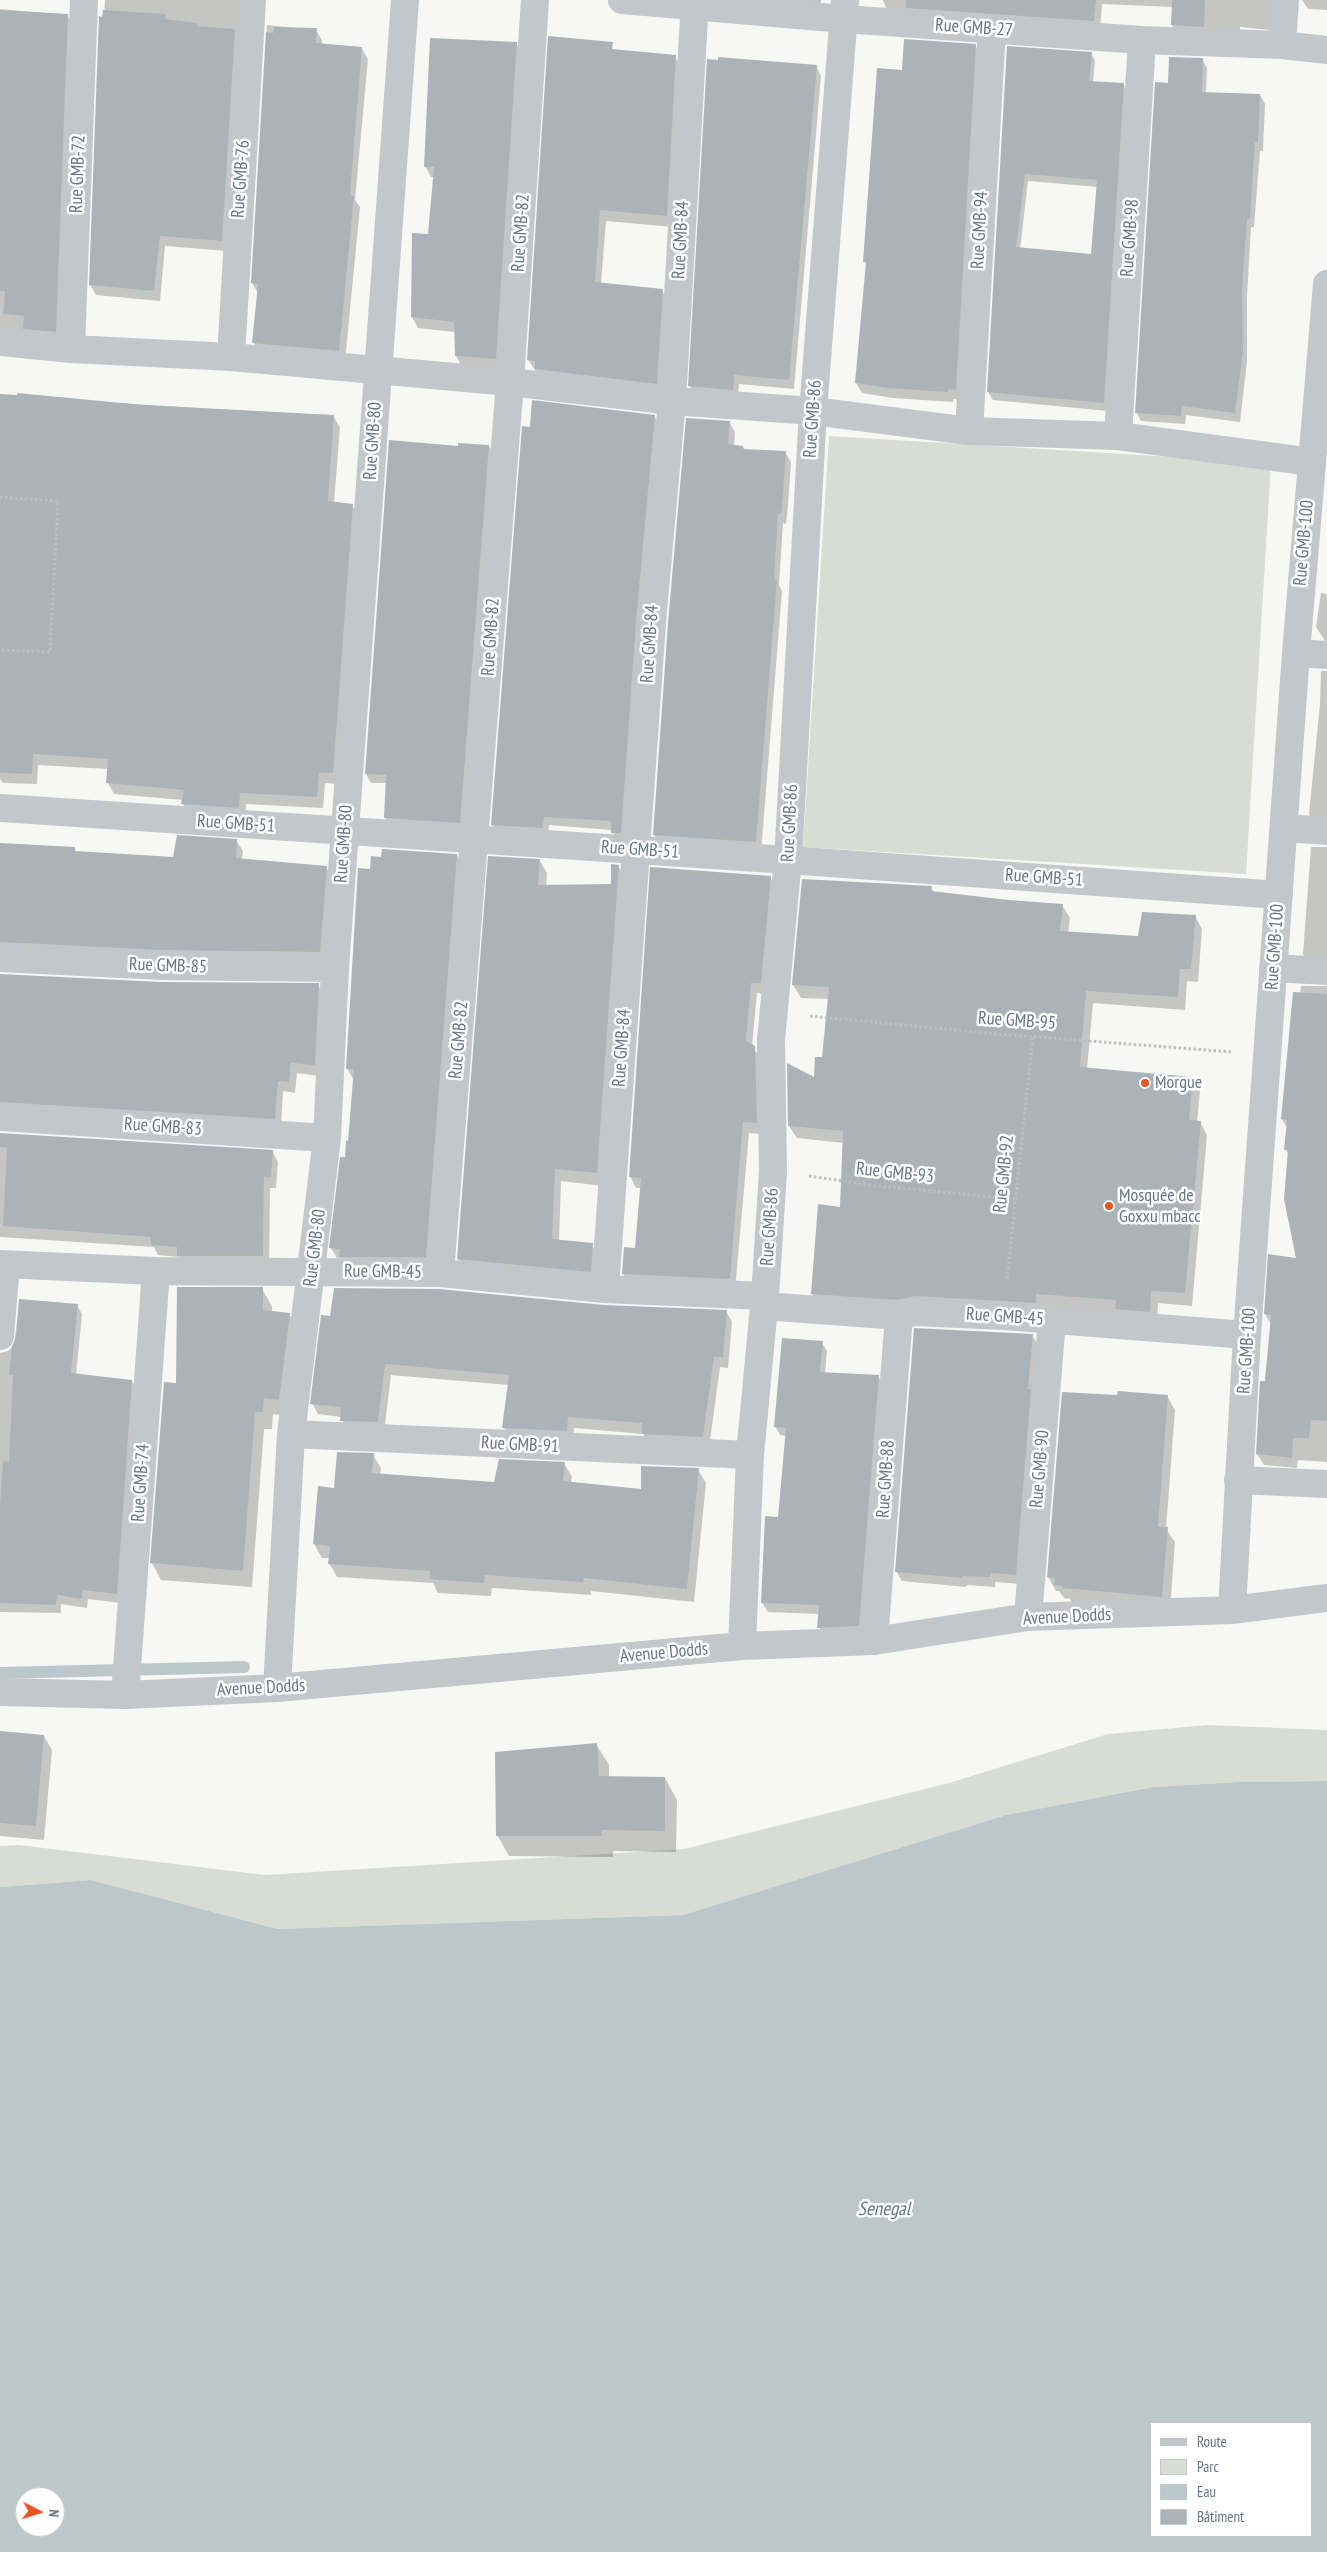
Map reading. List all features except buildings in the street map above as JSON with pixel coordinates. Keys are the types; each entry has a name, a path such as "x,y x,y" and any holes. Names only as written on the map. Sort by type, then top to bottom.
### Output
{"street":[{"name":"Rue GMB-72","path":"71,349 84,0"},
{"name":"Rue GMB-76","path":"230,357 252,0"},
{"name":"Rue GMB-80","path":"277,1688 291,1434 327,1138 335,968 405,0"},
{"name":"Rue GMB-82","path":"440,1273 510,382 535,0"},
{"name":"Rue GMB-27","path":"622,0 845,10 992,29 1142,40 1282,45 1327,50"},
{"path":"1282,45 1285,0"},
{"name":"Rue GMB-84","path":"605,1288 652,622 672,401 694,2"},
{"name":"Rue GMB-86","path":"742,1646 750,1455 764,1301 773,1171 771,1040 788,860 813,411 845,10"},
{"name":"Rue GMB-94","path":"968,431 992,29"},
{"name":"Rue GMB-98","path":"1118,436 1142,40"},
{"name":"Rue GMB-100","path":"1232,1610 1247,1335 1273,968 1285,828 1296,653 1317,509 1312,462 1327,284"},
{"path":"0,342 71,349 230,357 378,372 510,382 672,401 813,411 968,431 1118,436 1312,462"},
{"path":"1296,653 1327,655"},
{"name":"Rue GMB-51","path":"0,808 788,860 1279,895"},
{"path":"1285,828 1327,831"},
{"name":"Rue GMB-85","path":"0,958 162,966 335,968"},
{"path":"1273,968 1327,971"},
{"name":"Rue GMB-83","path":"0,1116 327,1138"},
{"path":"0,1336 3,1265"},
{"name":"Rue GMB-45","path":"3,1265 156,1271 312,1270 440,1273 764,1301 899,1316 914,1312 1004,1316 1247,1335"},
{"name":"Rue GMB-74","path":"125,1695 156,1271"},
{"name":"Rue GMB-88","path":"874,1641 899,1316"},
{"name":"Rue GMB-90","path":"1028,1617 1052,1320"},
{"name":"Rue GMB-91","path":"291,1434 750,1455"},
{"path":"1238,1480 1327,1484"},
{"name":"Avenue Dodds","path":"0,1692 125,1695 277,1688 742,1646 874,1641 1028,1617 1232,1610 1327,1598"}],"path":[{"path":"0,496 58,501 50,652 0,650"},
{"name":"Rue GMB-95","path":"771,1040 808,1016 1268,1055"},
{"name":"Rue GMB-92","path":"1004,1316 1033,1036"},
{"name":"Rue GMB-93","path":"773,1171 878,1186 1015,1199"}],"green space":[{"path":"829,436 1271,463 1246,874 803,847"},
{"path":"1208,1725 1327,1730 1327,1781 1237,1782 1153,1787 1006,1815 683,1915 278,1929 91,1880 0,1887 0,1846 19,1845 265,1875 684,1849 949,1783 1108,1734"}],"water":[{"name":"Senegal","path":"1327,1781 1327,2552 0,2552 0,1887 91,1880 278,1929 683,1915 1006,1815 1153,1787 1237,1782"}],"waterway":[{"path":"0,1673 244,1667"}],"place":[{"name":"Morgue","path":"1145,1083"},
{"name":"Mosquée de Goxxu mbacc","path":"1109,1206"}]}
